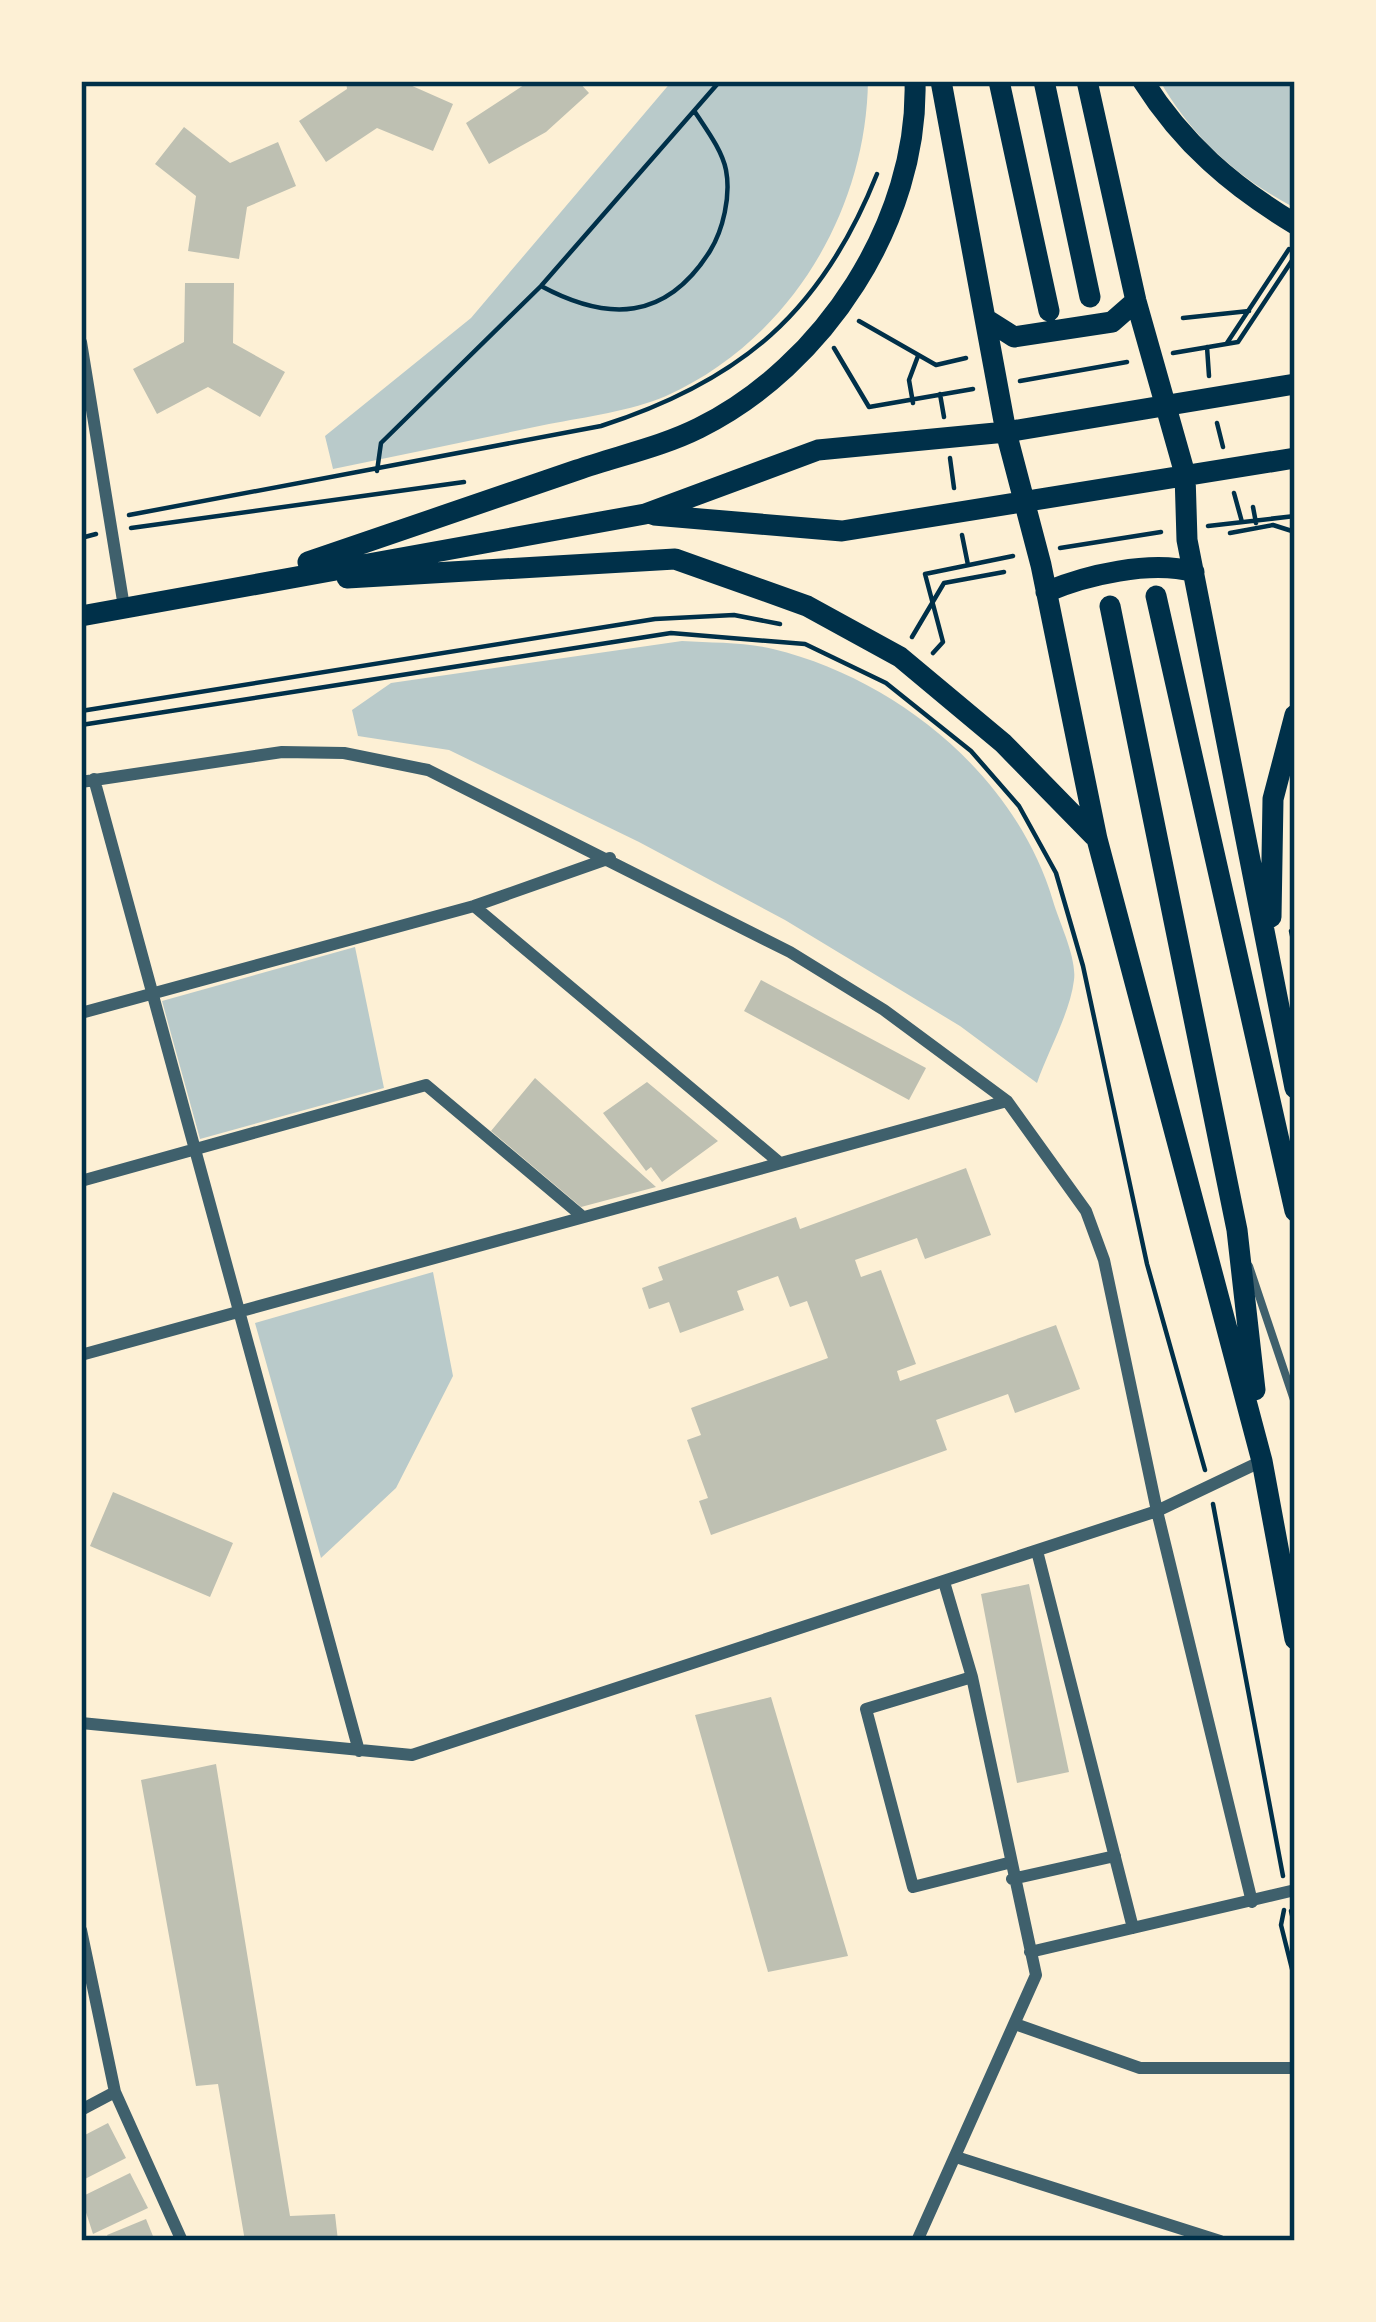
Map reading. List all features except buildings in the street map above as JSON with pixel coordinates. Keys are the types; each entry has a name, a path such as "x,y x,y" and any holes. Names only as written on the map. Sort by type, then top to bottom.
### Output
{"main road":[{"path":"245,584 698,429 772,383 817,331 885,237 916,129 915,81"},
{"path":"941,81 1006,431 1046,592 1097,839 1262,1461"},
{"path":"999,81 1049,311"},
{"path":"1044,81 1090,298"},
{"path":"1087,81 1136,302 1185,474 1186,529 1295,1088"},
{"path":"1143,81 1171,125 1235,188 1295,224"},
{"path":"989,321 1014,337 1112,322 1136,302"},
{"path":"81,616 645,514 818,450 1006,431 1295,384"},
{"path":"645,514 842,531 1295,458"},
{"path":"245,584 674,559 807,605 900,657 1004,742 1097,839"},
{"path":"1046,592 1072,581 1175,567 1194,572"},
{"path":"1156,596 1295,1211"},
{"path":"1110,606 1237,1230 1262,1461 1295,1639"},
{"path":"1270,959 1273,799 1295,715"}],"street":[{"path":"81,342 124,607"},
{"path":"359,1751 152,994 88,780 282,752 344,753 428,770 790,952 884,1010 1006,1101 1086,1211 1104,1260 1157,1511 1252,1902"},
{"path":"81,1012 474,906 610,858"},
{"path":"474,906 780,1163"},
{"path":"81,1181 426,1084 583,1217"},
{"path":"81,1355 1006,1101"},
{"path":"81,1723 412,1754 1157,1511 1262,1461"},
{"path":"1037,1551 1133,1928"},
{"path":"917,2241 1036,1975 1008,1863 972,1677 944,1582"},
{"path":"972,1677 866,1709 913,1887 1008,1863"},
{"path":"1012,1880 1115,1856"},
{"path":"1030,1952 1291,1891"},
{"path":"81,1930 115,2092 182,2241"},
{"path":"1015,2024 1140,2068 1295,2068"},
{"path":"81,2110 115,2092"},
{"path":"956,2156 1220,2241"}],"lane":[{"path":"1237,1230 1295,1403"}],"path":[{"path":"376,471 381,443 541,286 719,81"},
{"path":"541,286 576,305 641,308 674,296 696,273 718,238 727,201 726,170 695,112"},
{"path":"81,538 112,525 601,426 672,403 744,360 796,310 858,220 884,154"},
{"path":"1227,343 1295,239"},
{"path":"817,331 831,344 869,407 912,401 1238,342 1295,256"},
{"path":"1184,318 1249,311"},
{"path":"853,316 936,365 966,358"},
{"path":"1207,347 1211,398 1242,522"},
{"path":"912,401 909,380 918,356"},
{"path":"940,394 968,565"},
{"path":"112,525 465,482"},
{"path":"1253,507 1257,525"},
{"path":"1230,533 1295,516"},
{"path":"943,642 925,574 1036,551 1242,522 1295,532"},
{"path":"912,638 944,583 942,570"},
{"path":"944,583 1004,572"},
{"path":"81,711 655,619 734,615 781,625"},
{"path":"81,725 671,633 805,644 903,697 971,751 1019,806 1056,873 1083,966 1147,1264 1210,1487 1291,1891 1281,1925 1295,1981"}],"shaded area":[{"path":"672,81 868,81 853,179 812,268 783,307 710,372 666,396 608,413 333,469 325,436 471,318"},
{"path":"1160,81 1295,81 1295,208 1218,154 1186,120"},
{"path":"682,641 762,647 819,663 864,683 946,739 981,774 1011,813 1035,856 1073,961 1068,1006 1037,1083 960,1026 785,920 639,842 449,750 358,736 352,710 391,683"},
{"path":"355,947 384,1088 200,1139 162,1001"},
{"path":"433,1272 453,1376 396,1488 321,1558 255,1323"}]}
